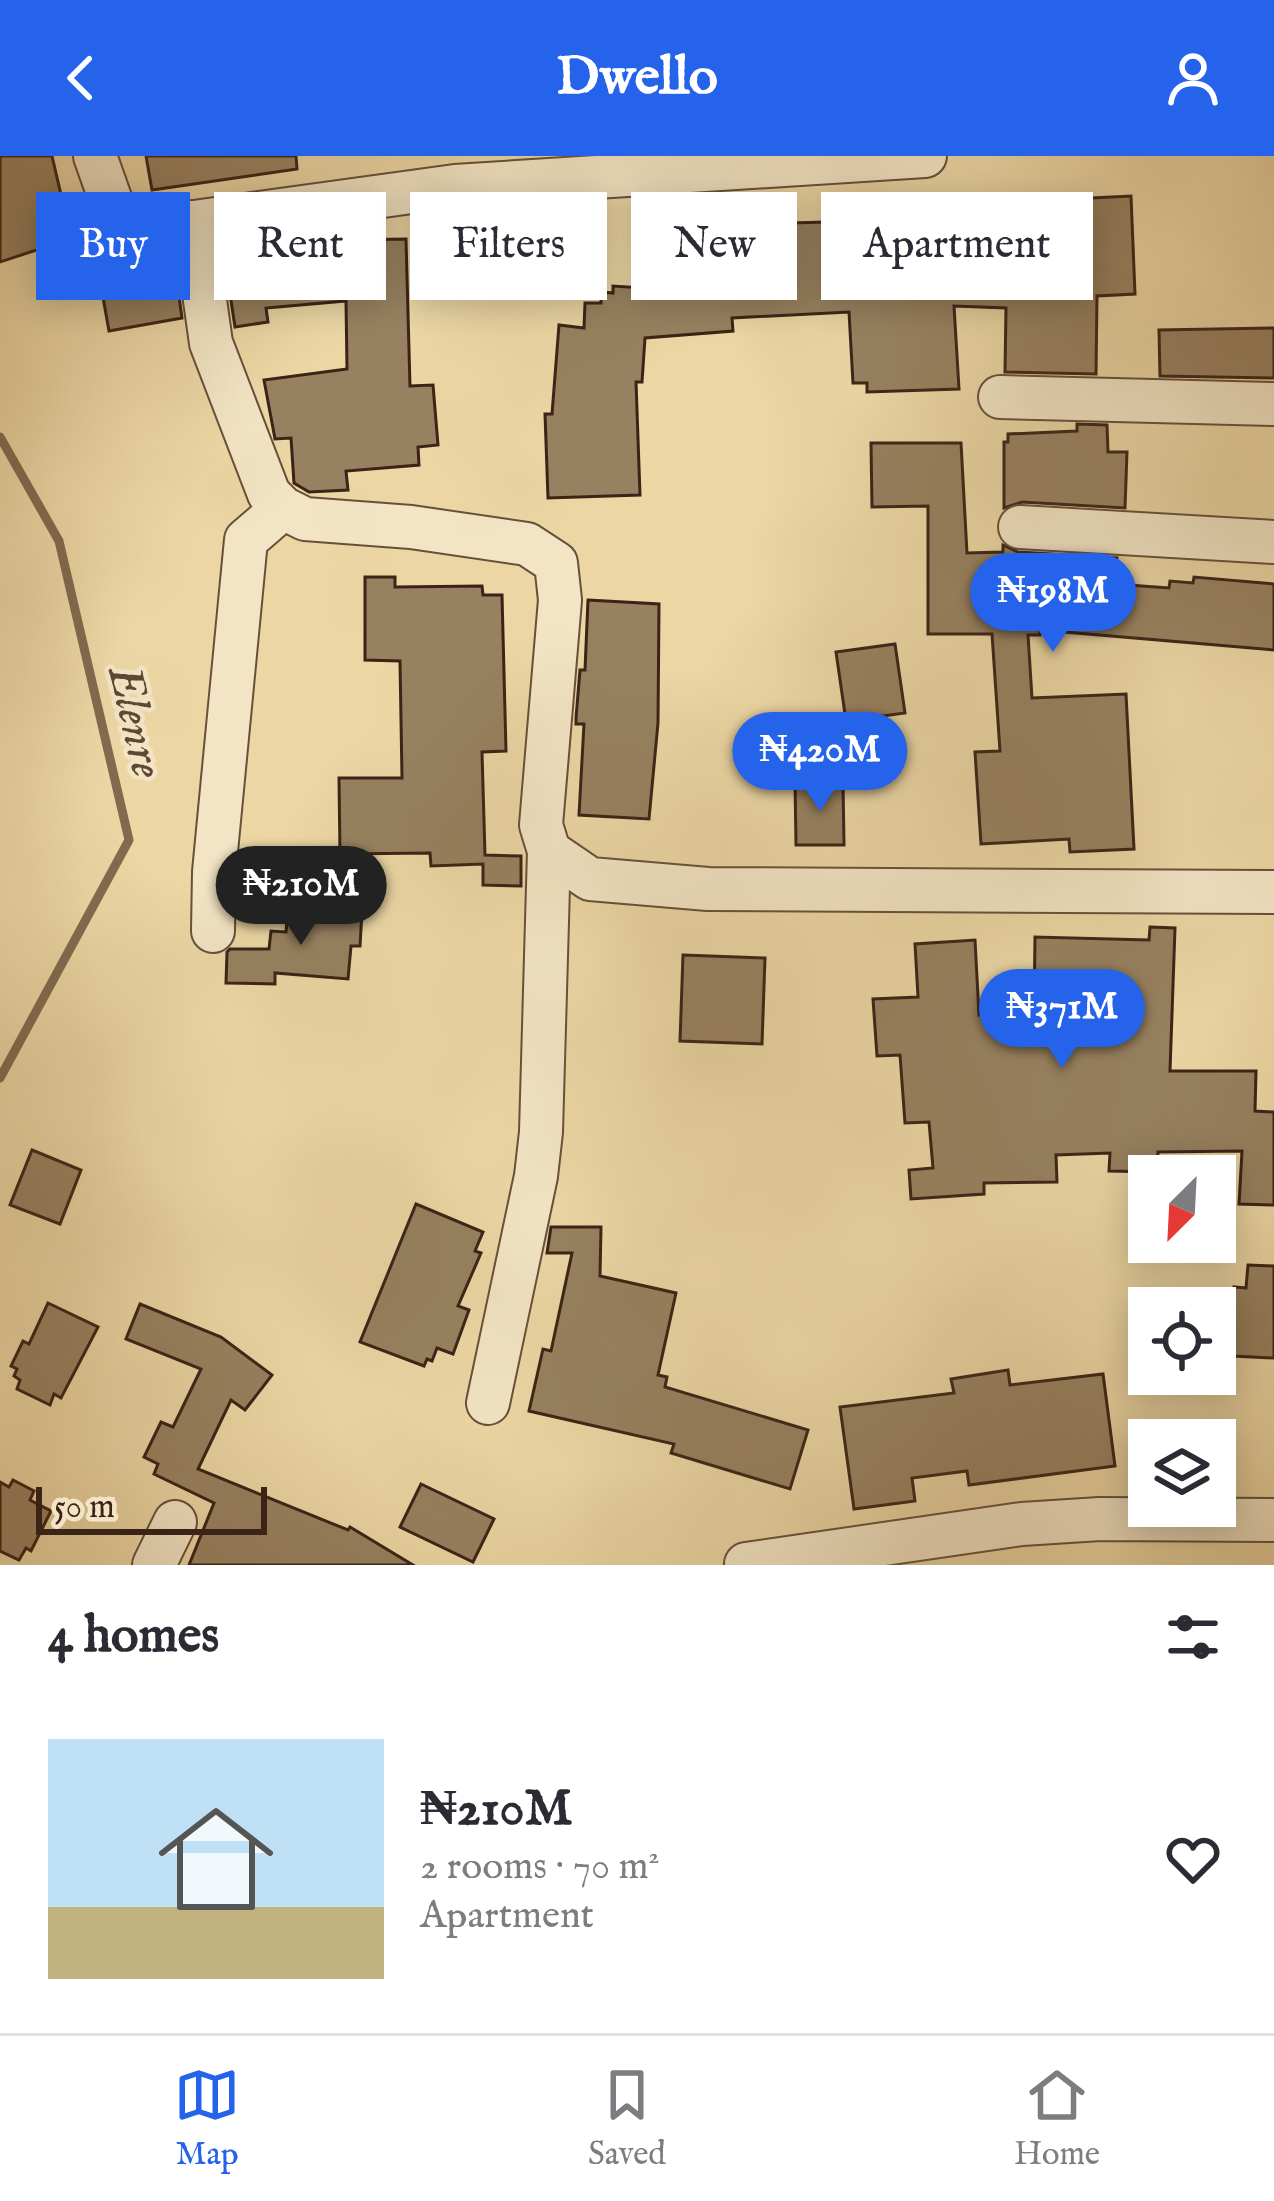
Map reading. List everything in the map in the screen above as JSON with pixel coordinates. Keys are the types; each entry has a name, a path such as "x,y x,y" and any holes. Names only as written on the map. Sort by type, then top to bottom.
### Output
{"street":[{"path":"95,156 112,204 122,217 137,223 194,222 455,186 925,156"},
{"path":"194,222 211,343 269,494 283,508 305,519 411,527 527,544 556,563 560,600 541,825 549,851 542,1132 488,1402"},
{"path":"1000,397 1274,404"},
{"path":"213,931 214,872 245,540 283,508"},
{"path":"1020,527 1274,542"},
{"path":"549,851 590,879 708,889 1274,892"},
{"path":"746,1564 1022,1524 1274,1520"},
{"path":"154,1565 175,1522"}],"building":[{"path":"0,156 52,156 60,192 36,192 36,250 0,262"},
{"path":"146,156 296,156 297,169 152,190"},
{"path":"1131,196 1135,294 1097,296 1096,374 1005,372 1006,308 954,306 959,389 867,392 867,383 853,383 849,312 732,318 733,331 645,338 642,382 636,382 640,495 548,498 545,414 552,414 559,325 584,328 585,303 607,300 613,286 631,287 631,300 797,300 797,223 821,222 821,300 1093,300 1093,198"},
{"path":"386,239 406,239 410,386 433,385 438,445 418,447 419,465 346,471 348,490 309,492 294,483 291,438 275,439 264,380 347,369 346,301 266,308 268,322 235,327 231,300 386,300"},
{"path":"103,300 179,300 182,318 109,331"},
{"path":"1274,328 1274,378 1160,376 1159,330"},
{"path":"1077,424 1107,425 1108,452 1127,452 1125,508 1022,502 1004,508 1008,434 1077,431"},
{"path":"871,443 961,443 967,553 1003,552 1003,545 1018,552 1117,558 1115,584 1169,588 1170,581 1193,583 1194,577 1274,584 1274,650 1040,630 1040,635 1028,635 1032,698 1126,694 1134,849 1070,852 1069,839 981,844 975,752 1000,751 992,634 928,634 928,506 872,507"},
{"path":"365,577 395,577 395,587 482,586 483,595 502,595 506,751 482,752 485,855 521,856 521,886 483,885 483,864 431,866 430,853 340,854 339,778 402,778 400,661 365,660"},
{"path":"588,600 659,604 658,723 649,819 579,815 584,724 576,724 576,718 580,670 585,670"},
{"path":"895,644 905,713 846,721 836,652"},
{"path":"795,782 843,782 844,845 796,845"},
{"path":"288,905 362,911 360,946 351,946 348,979 275,973 275,984 226,983 227,952 269,949 271,931 286,932"},
{"path":"1150,927 1175,928 1170,1071 1256,1071 1255,1111 1274,1112 1274,1205 1239,1204 1242,1151 1128,1155 1128,1171 1109,1171 1110,1153 1056,1155 1057,1182 984,1183 984,1194 911,1199 909,1170 933,1168 929,1122 905,1123 900,1055 877,1056 873,999 918,997 915,944 975,940 979,1015 1034,1016 1035,937 1149,940"},
{"path":"683,955 765,958 762,1044 680,1041"},
{"path":"32,1150 81,1170 60,1224 10,1205"},
{"path":"416,1204 483,1232 475,1251 481,1253 458,1306 469,1310 453,1354 437,1348 424,1366 360,1342"},
{"path":"551,1227 601,1227 600,1276 676,1293 658,1375 667,1377 665,1387 808,1430 790,1489 671,1453 674,1444 529,1411 543,1349 551,1351 572,1253 547,1253"},
{"path":"1248,1265 1274,1266 1274,1358 1236,1356 1236,1287 1246,1288"},
{"path":"48,1303 98,1327 61,1398 54,1394 50,1405 17,1389 20,1380 11,1366 23,1341 29,1344"},
{"path":"140,1304 221,1337 272,1375 245,1410 231,1400 198,1469 350,1527 413,1565 189,1565 214,1503 154,1474 158,1464 144,1457 161,1422 173,1427 201,1369 126,1339"},
{"path":"1008,1370 1010,1385 1103,1374 1115,1466 969,1485 967,1471 912,1478 915,1501 854,1509 840,1407 954,1393 951,1379"},
{"path":"13,1480 34,1491 30,1500 51,1511 31,1551 26,1548 19,1560 0,1551 0,1482 9,1487"},
{"path":"421,1484 494,1519 473,1562 400,1527"}],"waterway":[{"name":"Elenre","path":"0,437 59,541 129,840 0,1078"}]}
